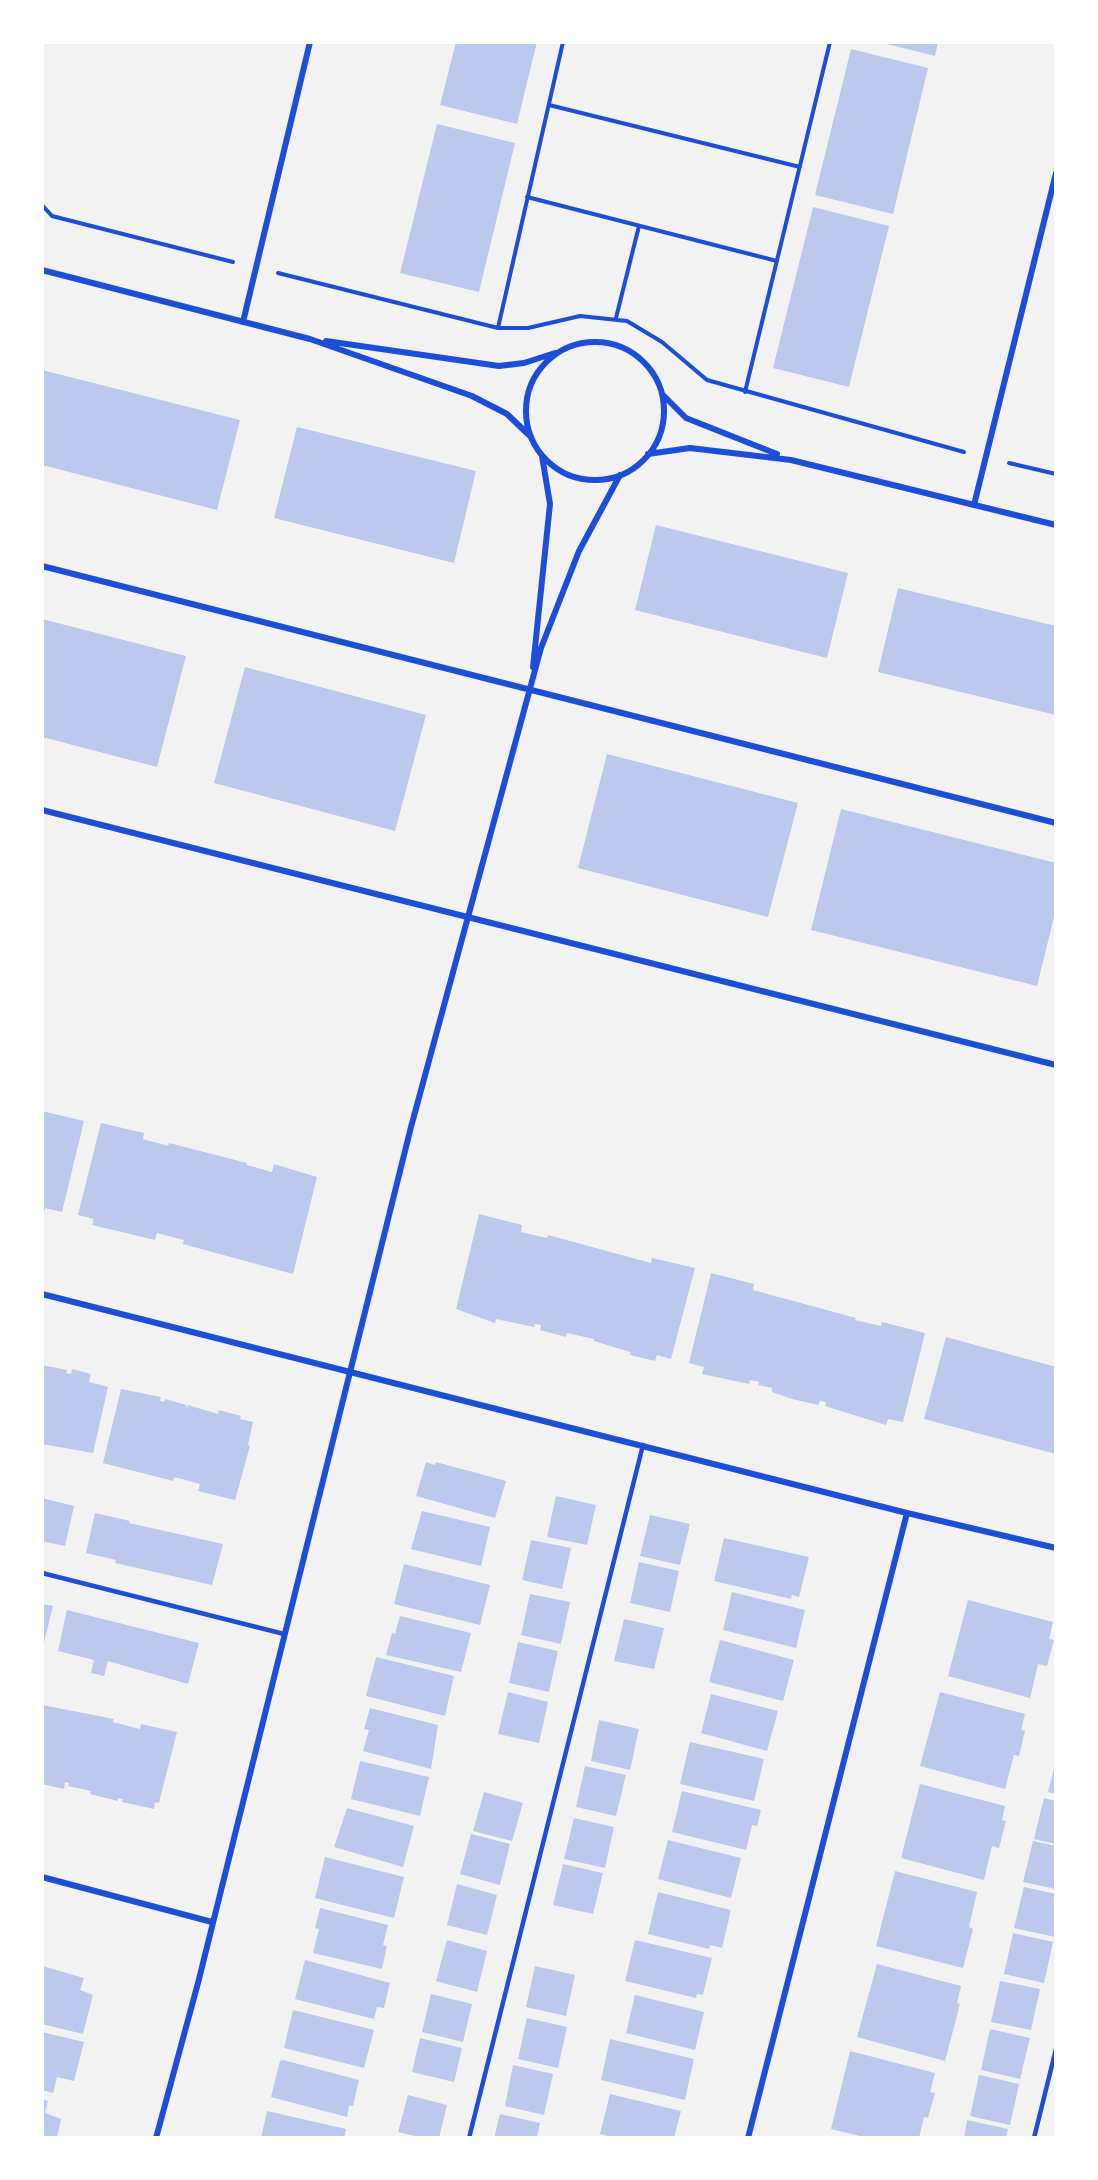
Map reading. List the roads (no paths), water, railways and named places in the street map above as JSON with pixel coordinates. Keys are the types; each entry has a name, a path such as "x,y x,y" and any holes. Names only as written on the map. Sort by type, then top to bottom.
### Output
{"street":[{"path":"243,322 310,42"},
{"path":"974,505 1056,173"},
{"path":"42,270 310,339 472,396 507,414 531,437 542,454 556,468 577,477 595,479 620,475 639,463 647,454 662,427 661,392"},
{"path":"310,339 500,366 524,363 588,342 622,347 649,368 661,392 686,418 791,460"},
{"path":"531,437 527,418 528,394 543,365 559,351"},
{"path":"647,454 690,448 791,460 1056,525"},
{"path":"531,688 550,504 542,454"},
{"path":"156,2138 349,1370 541,648 579,551 620,475"},
{"path":"42,566 531,688 1056,823"},
{"path":"42,810 1056,1065"},
{"path":"42,1294 907,1513 1056,1548"},
{"path":"748,2138 907,1513"},
{"path":"42,1877 212,1922"}],"lane":[{"path":"469,2138 643,1445"},
{"path":"42,1573 284,1634"},
{"path":"1034,2138 1056,2049"}]}
